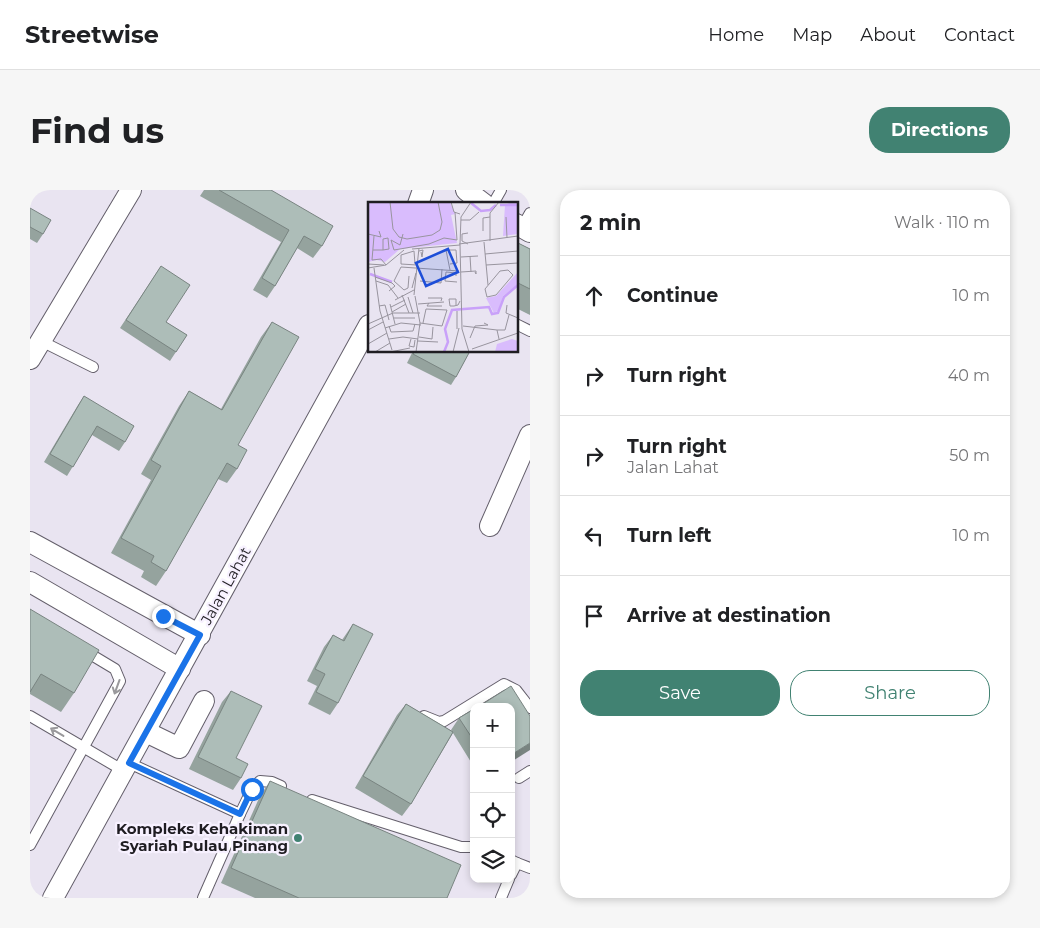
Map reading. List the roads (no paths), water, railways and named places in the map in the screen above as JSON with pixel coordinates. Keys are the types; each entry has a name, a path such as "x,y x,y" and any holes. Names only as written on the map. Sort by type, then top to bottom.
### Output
{"street":[{"path":"30,359 131,190"},
{"path":"419,202 423,190"},
{"path":"466,190 481,202"},
{"name":"Jalan Lahat","path":"53,898 200,635 368,327"},
{"path":"490,526 530,435"},
{"path":"30,542 200,635"},
{"path":"30,582 180,669"},
{"path":"146,732 179,748 204,701"}],"lane":[{"path":"494,202 501,190"},
{"path":"518,325 530,331"},
{"path":"41,341 93,367"},
{"path":"30,845 120,681 115,669 72,644"},
{"path":"424,716 439,722 444,721 504,684 516,690 530,708"},
{"path":"30,716 84,748 240,814"},
{"path":"519,778 530,771"},
{"path":"203,898 252,789 260,782 272,782 316,802 461,847 470,847"},
{"path":"515,861 530,868"},
{"path":"501,898 507,883"}],"place":[{"name":"Kompleks Kehakiman Syariah Pulau Pinang","path":"298,838"}]}
